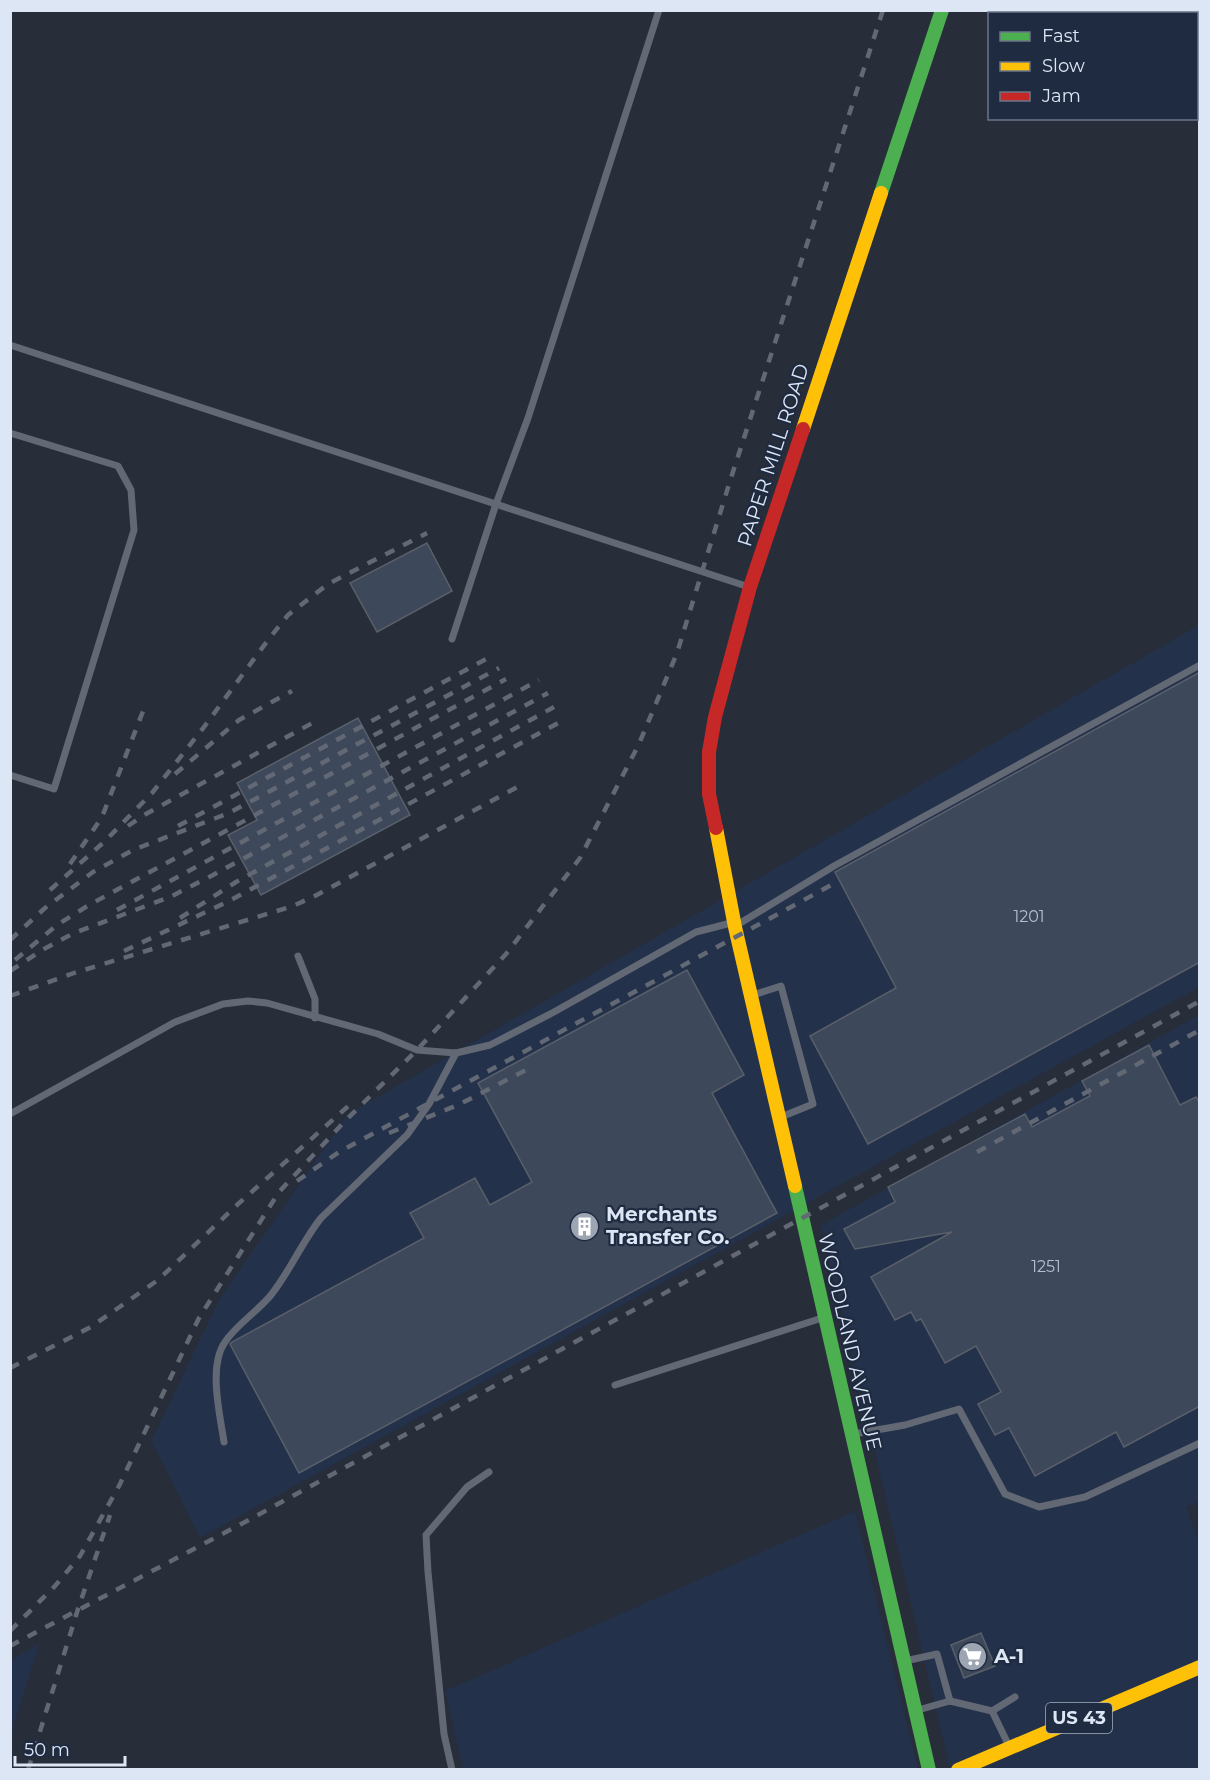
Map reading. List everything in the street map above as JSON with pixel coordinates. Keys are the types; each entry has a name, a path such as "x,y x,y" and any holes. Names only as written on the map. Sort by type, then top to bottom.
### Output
{"street":[{"name":"PAPER MILL ROAD","path":"734,925 709,794 710,752 715,717 750,588 942,10"},
{"name":"WOODLAND AVENUE","path":"734,925 929,1770"},
{"name":"US 43","path":"958,1770 1200,1668"}],"lane":[{"path":"452,639 496,504 528,418 659,10"},
{"path":"10,345 750,588"},
{"path":"10,433 118,466 131,490 134,530 54,789 10,775"},
{"path":"10,1114 175,1022 223,1005 248,1002 267,1003 378,1034 417,1050 456,1053 490,1045 554,1012 696,932 734,925 834,866 1200,666"},
{"path":"298,956 315,999 315,1018"},
{"path":"750,996 781,986 813,1104 778,1118"},
{"path":"224,1442 217,1371 219,1353 225,1342 270,1297 309,1233 321,1218 407,1135 429,1104 456,1053"},
{"path":"615,1385 824,1317"},
{"path":"851,1435 905,1425 958,1409 1005,1494 1039,1507 1085,1497 1200,1443"},
{"path":"452,1770 444,1734 426,1535 466,1487 489,1472"},
{"path":"904,1661 937,1654 950,1701"},
{"path":"916,1711 950,1701 992,1711 1015,1697"},
{"path":"992,1711 1009,1747"}],"shaded area":[{"path":"1199,625 1199,987 200,1538 151,1441 220,1298 348,1114"},
{"path":"1199,1015 1200,1501 1186,1507 1199,1543 1199,1769 950,1769 821,1225"},
{"path":"855,1511 918,1769 463,1769 445,1691"},
{"path":"39,1644 11,1735 11,1660"}],"building":[{"path":"427,543 452,591 377,632 350,583"},
{"path":"1200,672 1200,962 868,1144 810,1036 896,988 835,872"},
{"path":"358,718 410,815 261,895 228,835 257,820 237,783"},
{"name":"Merchants Transfer Co.","path":"687,970 744,1075 712,1093 777,1213 299,1473 230,1344 424,1238 410,1213 475,1178 490,1205 532,1182 478,1083"},
{"path":"1149,1045 1180,1105 1196,1097 1200,1104 1200,1406 1124,1447 1116,1432 1035,1476 1009,1428 995,1435 978,1404 1001,1392 976,1346 945,1363 921,1319 916,1321 911,1312 895,1320 871,1277 952,1232 855,1249 844,1229 895,1202 888,1187 1025,1114 1032,1127 1090,1096 1082,1081"},
{"name":"A-1","path":"981,1633 995,1666 964,1678 951,1645"}],"railway":[{"path":"10,1631 55,1586 80,1556 119,1486 199,1318 279,1192 344,1122 417,1050 506,954 580,858 639,744 677,653 730,481 883,10"},
{"path":"50,890 104,842 152,793 288,615 328,584 427,533"},
{"path":"178,826 486,659"},
{"path":"10,940 45,908 93,872 133,850 229,813 499,668"},
{"path":"15,960 57,925 89,905 506,679"},
{"path":"117,910 539,680"},
{"path":"175,774 239,720 292,691"},
{"path":"10,971 74,933 170,897 213,875 548,693"},
{"path":"70,864 102,817 145,706"},
{"path":"180,918 236,882 554,707"},
{"path":"128,826 144,815 316,721"},
{"path":"124,951 229,901 562,721"},
{"path":"10,996 74,973 293,906 525,783"},
{"path":"297,1181 339,1152 837,882"},
{"path":"10,1646 245,1522 1200,1001"},
{"path":"977,1152 1200,1030"},
{"path":"389,1133 458,1105 528,1069"},
{"path":"10,1368 91,1327 158,1280 238,1204 354,1101"},
{"path":"28,1770 110,1515"}],"traffic: fast":[{"path":"881,193 942,10"},
{"path":"795,1186 929,1770"}],"traffic: slow":[{"path":"803,429 881,193"},
{"path":"716,828 735,927 795,1186"},
{"path":"958,1770 1200,1667"}],"traffic: jam":[{"path":"716,828 709,794 709,752 715,717 750,587 803,429"}],"place":[{"name":"Merchants Transfer Co.","path":"585,1226"},
{"name":"A-1","path":"973,1656"}]}
